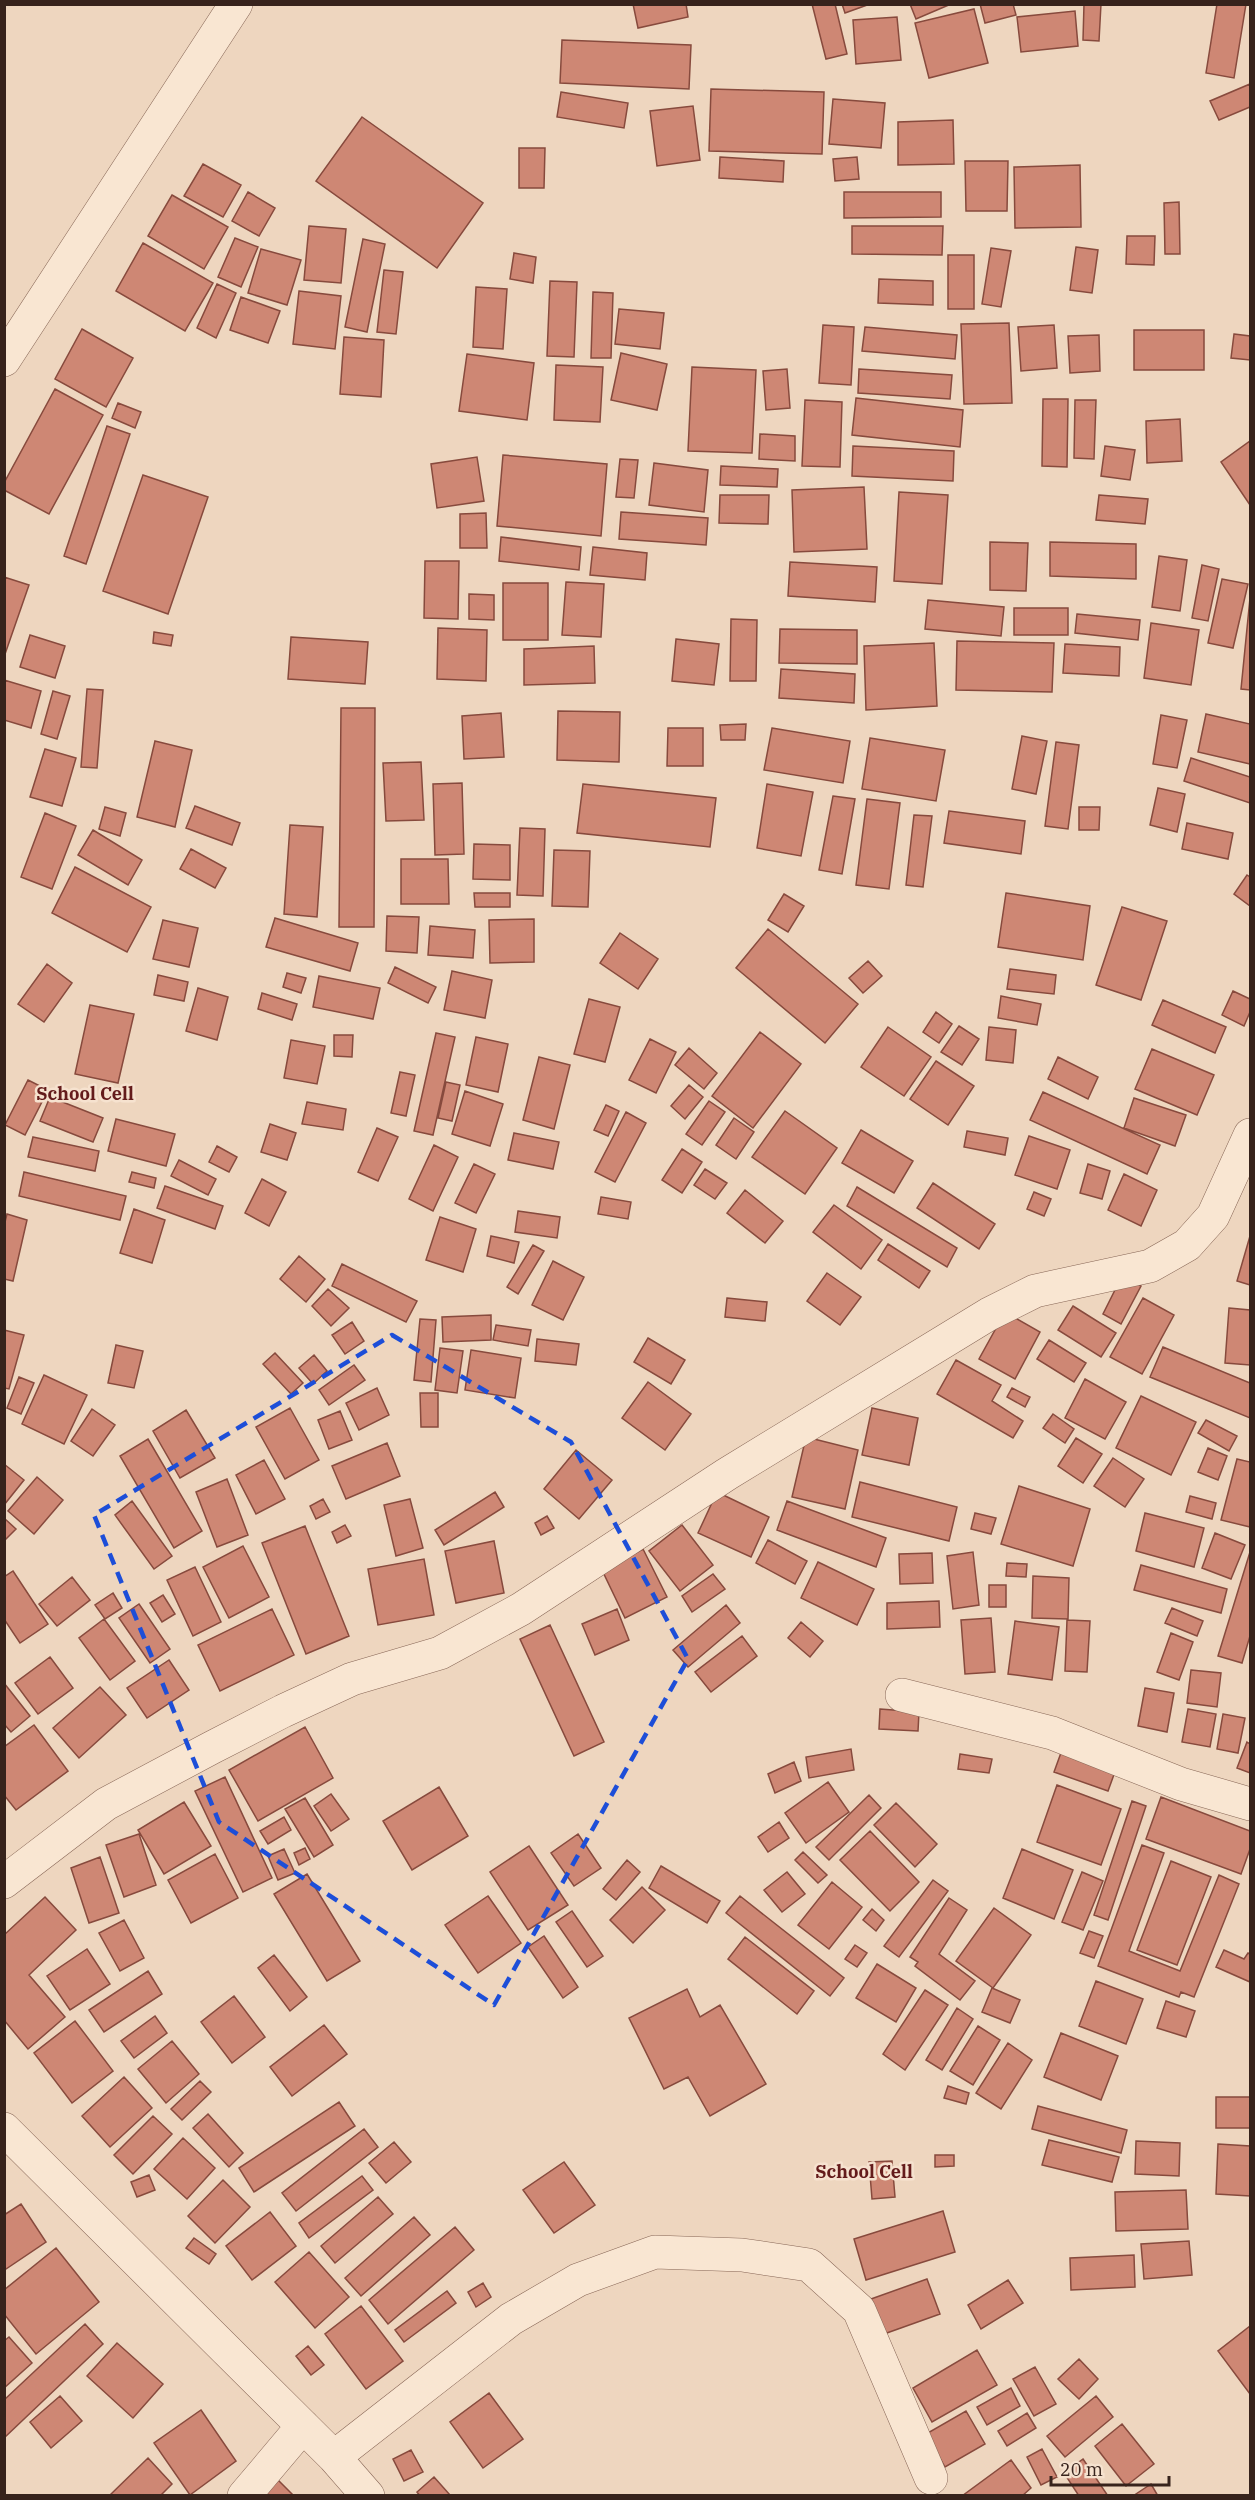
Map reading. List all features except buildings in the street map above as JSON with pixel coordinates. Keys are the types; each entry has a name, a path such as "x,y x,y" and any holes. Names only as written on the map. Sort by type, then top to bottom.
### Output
{"street":[{"path":"4,360 236,4"},
{"path":"4,1882 106,1804 211,1748 352,1679 440,1653 521,1609 727,1474 989,1314 1035,1291 1150,1266 1186,1245 1213,1216 1251,1135"},
{"path":"902,1695 1052,1734 1181,1784 1251,1804"},
{"path":"4,2129 334,2457 368,2496"},
{"path":"334,2457 511,2319 578,2280 655,2252 742,2255 809,2265 859,2310 931,2478"},
{"path":"244,2496 303,2426"}],"highlighted area":[{"path":"392,1335 571,1442 688,1659 494,2005 219,1822 94,1515"}],"district":[{"name":"School Cell","path":"85,1093"},
{"name":"School Cell","path":"864,2171"}]}
